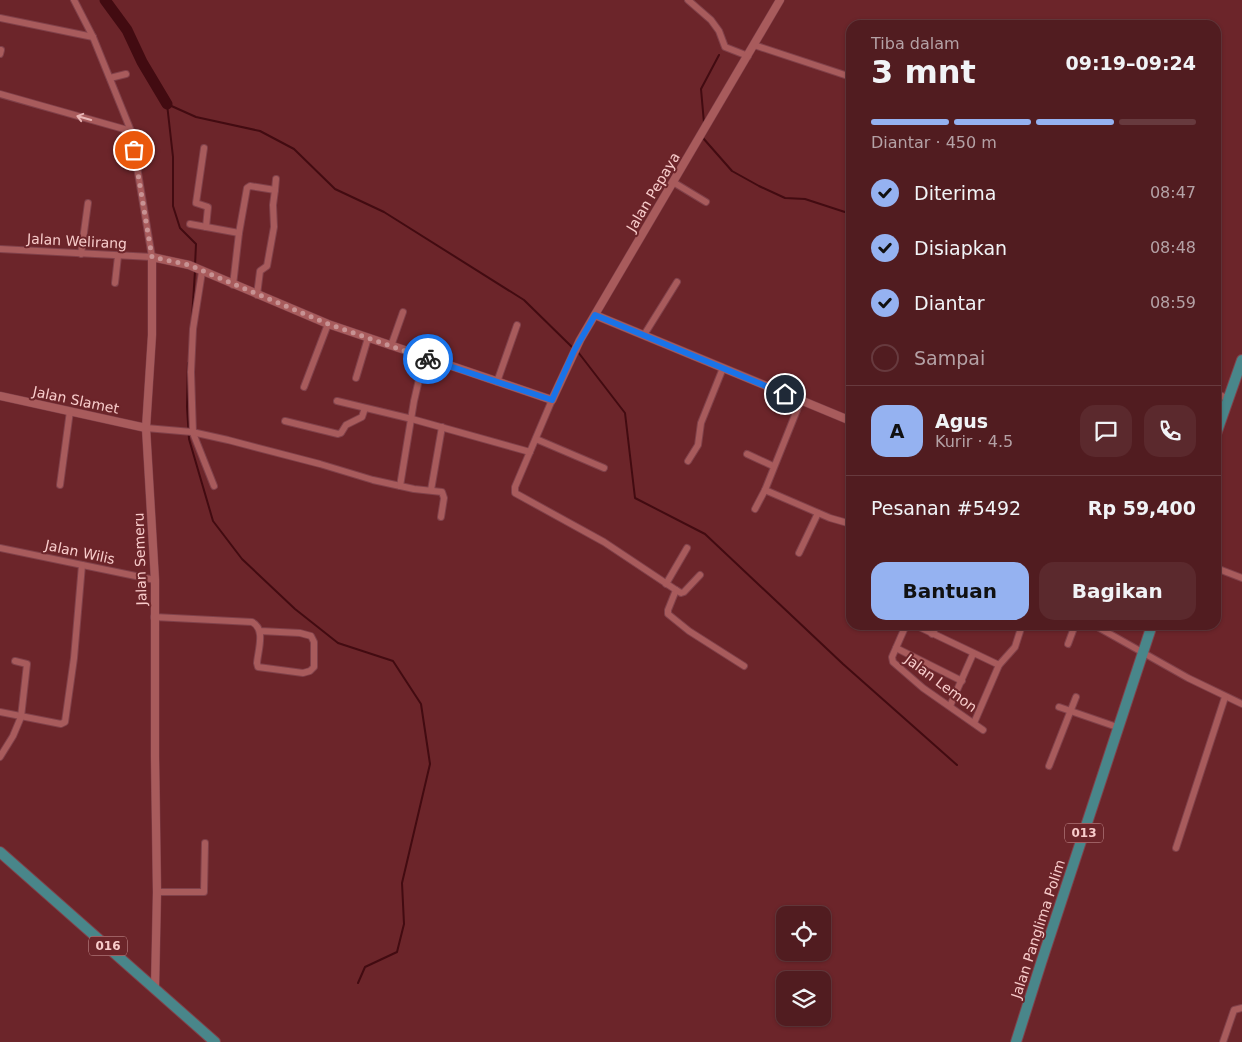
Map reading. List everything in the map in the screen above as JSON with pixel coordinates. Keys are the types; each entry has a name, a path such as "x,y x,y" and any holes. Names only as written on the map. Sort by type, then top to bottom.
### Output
{"main road":[{"path":"1221,419 1228,399 1239,380 1242,360"},
{"name":"Jalan Panglima Polim","path":"1016,1042 1117,727 1150,630"},
{"name":"016","path":"0,852 215,1042"}],"street":[{"name":"Jalan Semeru","path":"74,0 93,37 131,131 152,257 152,335 146,428 155,580 157,892 155,988"},
{"path":"688,0 711,20 719,31 725,47 748,56"},
{"name":"Jalan Pepaya","path":"552,400 580,340 780,0"},
{"path":"0,18 93,37"},
{"path":"754,45 846,75"},
{"path":"110,78 126,74"},
{"path":"0,94 131,131"},
{"path":"204,148 196,203 208,207 206,227"},
{"path":"257,295 260,271 267,266 272,241 276,179"},
{"path":"673,182 706,202"},
{"path":"233,285 239,233 248,188 250,186 274,190"},
{"path":"81,254 88,203"},
{"path":"190,224 239,233"},
{"name":"Jalan Welirang","path":"0,249 152,257"},
{"path":"115,283 118,256"},
{"path":"152,257 189,265 328,324 552,400 515,487 516,494 596,537 681,593 700,575"},
{"path":"201,271 193,329 191,372 192,433 214,486"},
{"path":"644,335 677,282"},
{"path":"391,346 404,312"},
{"path":"595,315 846,418"},
{"path":"304,387 328,324"},
{"path":"497,382 517,325"},
{"path":"356,378 368,338"},
{"path":"400,486 424,358"},
{"path":"688,461 698,445 701,423 723,368"},
{"name":"Jalan Slamet","path":"0,396 146,428"},
{"path":"1221,396 1228,399"},
{"path":"755,509 765,490 801,400"},
{"path":"338,401 412,419 530,452"},
{"path":"285,421 338,434 341,433 346,425 362,417 366,408"},
{"path":"60,485 70,411"},
{"path":"431,490 442,427"},
{"path":"146,428 192,433 247,444 400,486 442,492 444,494 442,517"},
{"path":"536,439 604,468"},
{"path":"747,454 773,466"},
{"path":"765,490 830,518 846,523"},
{"path":"799,553 818,513"},
{"name":"Jalan Wilis","path":"0,548 155,580"},
{"path":"666,584 686,548"},
{"path":"0,712 61,724 65,722 74,658 82,565"},
{"path":"1221,570 1242,578"},
{"path":"676,590 668,614 689,631 744,666"},
{"path":"154,617 252,622 258,625 260,631 258,667 303,673 310,671 314,667 314,642 311,636 300,633 260,631"},
{"name":"Jalan Lemon","path":"904,630 892,657 893,662 923,688 983,730"},
{"path":"924,630 999,665"},
{"path":"932,634 934,630"},
{"path":"974,723 999,665 1015,647 1020,630"},
{"path":"1068,644 1073,630"},
{"path":"1103,630 1188,678 1242,704"},
{"path":"896,648 962,680"},
{"path":"950,706 973,654"},
{"path":"0,758 13,736 21,717 27,664 15,661"},
{"path":"1049,766 1076,697"},
{"path":"1176,848 1225,697"},
{"path":"1059,707 1117,727"},
{"path":"157,892 204,892 205,842"},
{"path":"1224,1042 1234,1010 1242,1008"}],"waterway":[{"path":"105,0 127,30 142,62 167,104"},
{"path":"704,123 701,89 719,55"},
{"path":"167,104 196,117 260,131 294,149 335,189 384,212 524,300 574,349"},
{"path":"167,104 173,157 173,206 180,228 196,244 195,266"},
{"path":"703,138 732,171 759,186 785,198 805,199 846,212"},
{"path":"192,318 195,271"},
{"path":"578,352 625,413 635,498 705,534 843,664 957,765"},
{"path":"188,363 187,407 189,439 213,521 242,559 295,609 338,643 393,661 421,704 430,764 402,883 404,924 397,952 365,967 358,983"}],"way so far":[{"path":"134,150 152,257 189,265 328,324 428,359"}],"route":[{"path":"428,359 552,400 574,351 595,315 785,394"}]}
